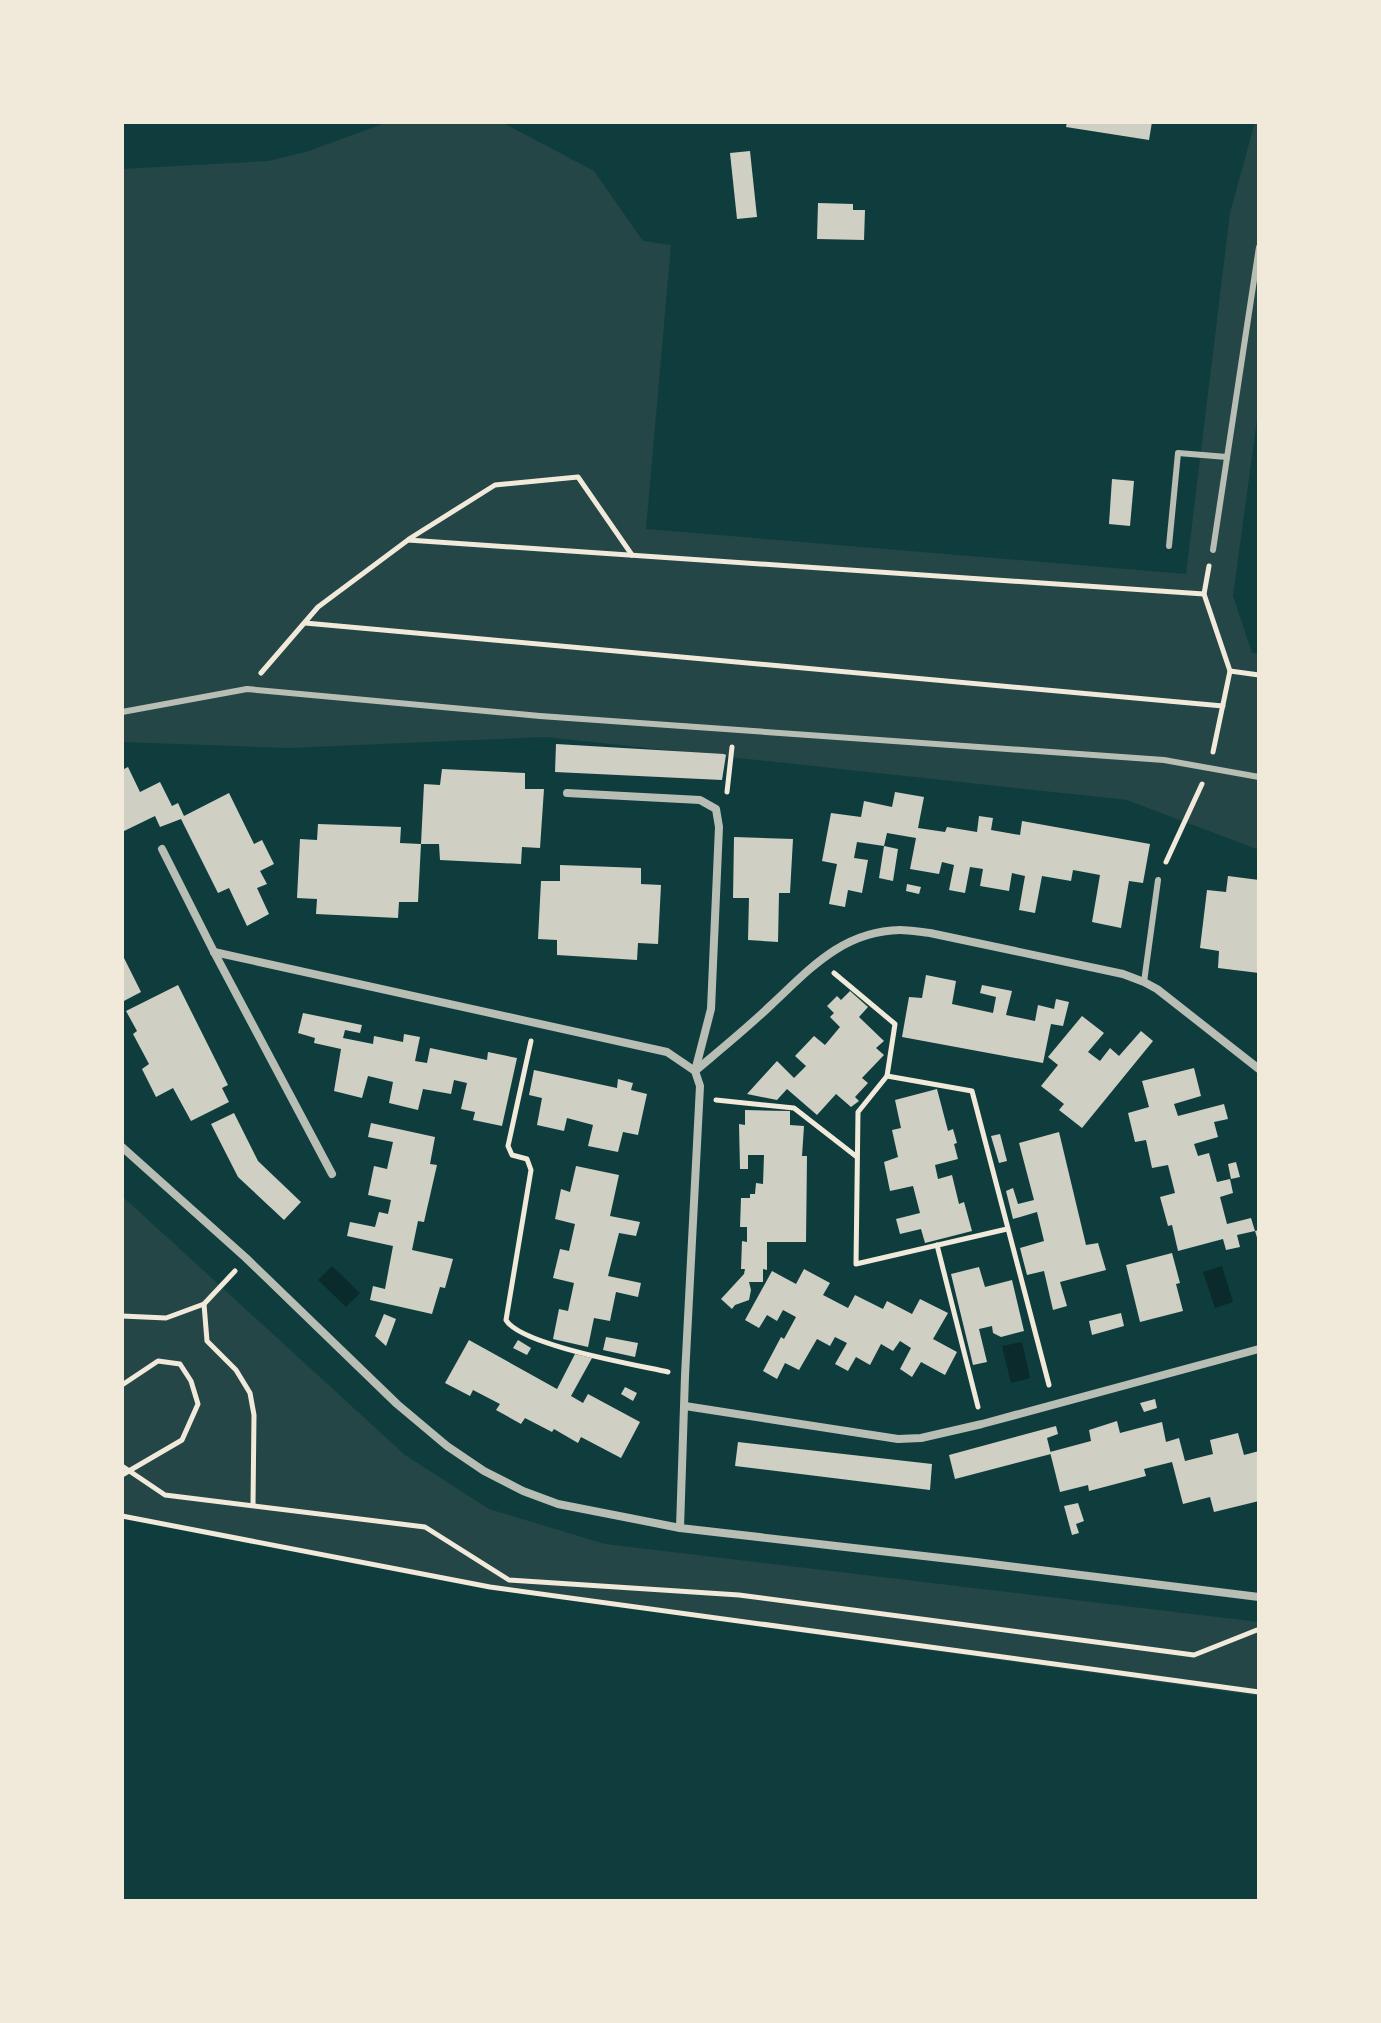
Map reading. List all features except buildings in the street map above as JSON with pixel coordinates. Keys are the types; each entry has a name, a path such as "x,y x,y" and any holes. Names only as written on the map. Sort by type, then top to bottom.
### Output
{"street":[{"path":"567,793 700,800 716,809 719,827 711,1009 695,1071 700,1086 680,1528"},
{"path":"162,849 332,1174"},
{"path":"695,1071 819,960 841,945 898,930 945,936 1123,974 1144,982 1259,1069"},
{"path":"214,952 667,1052 695,1071"},
{"path":"122,1147 246,1258 397,1404 447,1446 484,1471 523,1491 558,1504 680,1528 1259,1597"},
{"path":"685,1406 898,1439 921,1438 1259,1349"}],"lane":[{"path":"1213,550 1259,247"},
{"path":"1169,546 1178,453 1227,457"},
{"path":"122,712 247,689 540,716 1164,760 1259,777"},
{"path":"1144,982 1158,880"}],"path":[{"path":"247,689 318,607 408,540 495,485 578,477 632,555"},
{"path":"408,540 1204,594"},
{"path":"1158,880 1210,768 1230,671 1204,594 1213,550"},
{"path":"304,623 1223,706"},
{"path":"1230,671 1259,675"},
{"path":"716,809 728,791 734,730"},
{"path":"819,960 895,1024 887,1076 858,1112 856,1264 1007,1229"},
{"path":"535,1024 508,1146 512,1155 527,1159 531,1170 506,1320 510,1328 554,1346 685,1376"},
{"path":"887,1076 972,1091 1055,1405"},
{"path":"699,1099 794,1108 857,1157"},
{"path":"937,1245 982,1424"},
{"path":"122,1316 166,1318 204,1304 246,1258"},
{"path":"204,1304 207,1341 236,1370 250,1393 254,1415 253,1506"},
{"path":"122,1385 158,1361 180,1364 191,1381 198,1404 182,1440 125,1468 122,1475"},
{"path":"125,1468 165,1495 425,1527 509,1580 739,1595 1194,1655 1259,1631"},
{"path":"122,1516 490,1587 1259,1692"}],"shaded area":[{"path":"388,122 505,124 594,171 643,241 671,245 646,529 1186,574 1230,213 1255,122 1259,122 1259,405 1233,596 1252,653 1259,654 1259,850 1127,800 546,737 288,748 122,742 122,169 268,161 306,152"},
{"path":"122,1196 405,1455 489,1509 605,1544 1259,1622 1259,1696 539,1596 122,1517"},
{"path":"332,1266 360,1293 346,1307 318,1280"},
{"path":"1222,1266 1233,1302 1215,1308 1203,1272"},
{"path":"1022,1342 1030,1378 1011,1383 1002,1346"}]}
